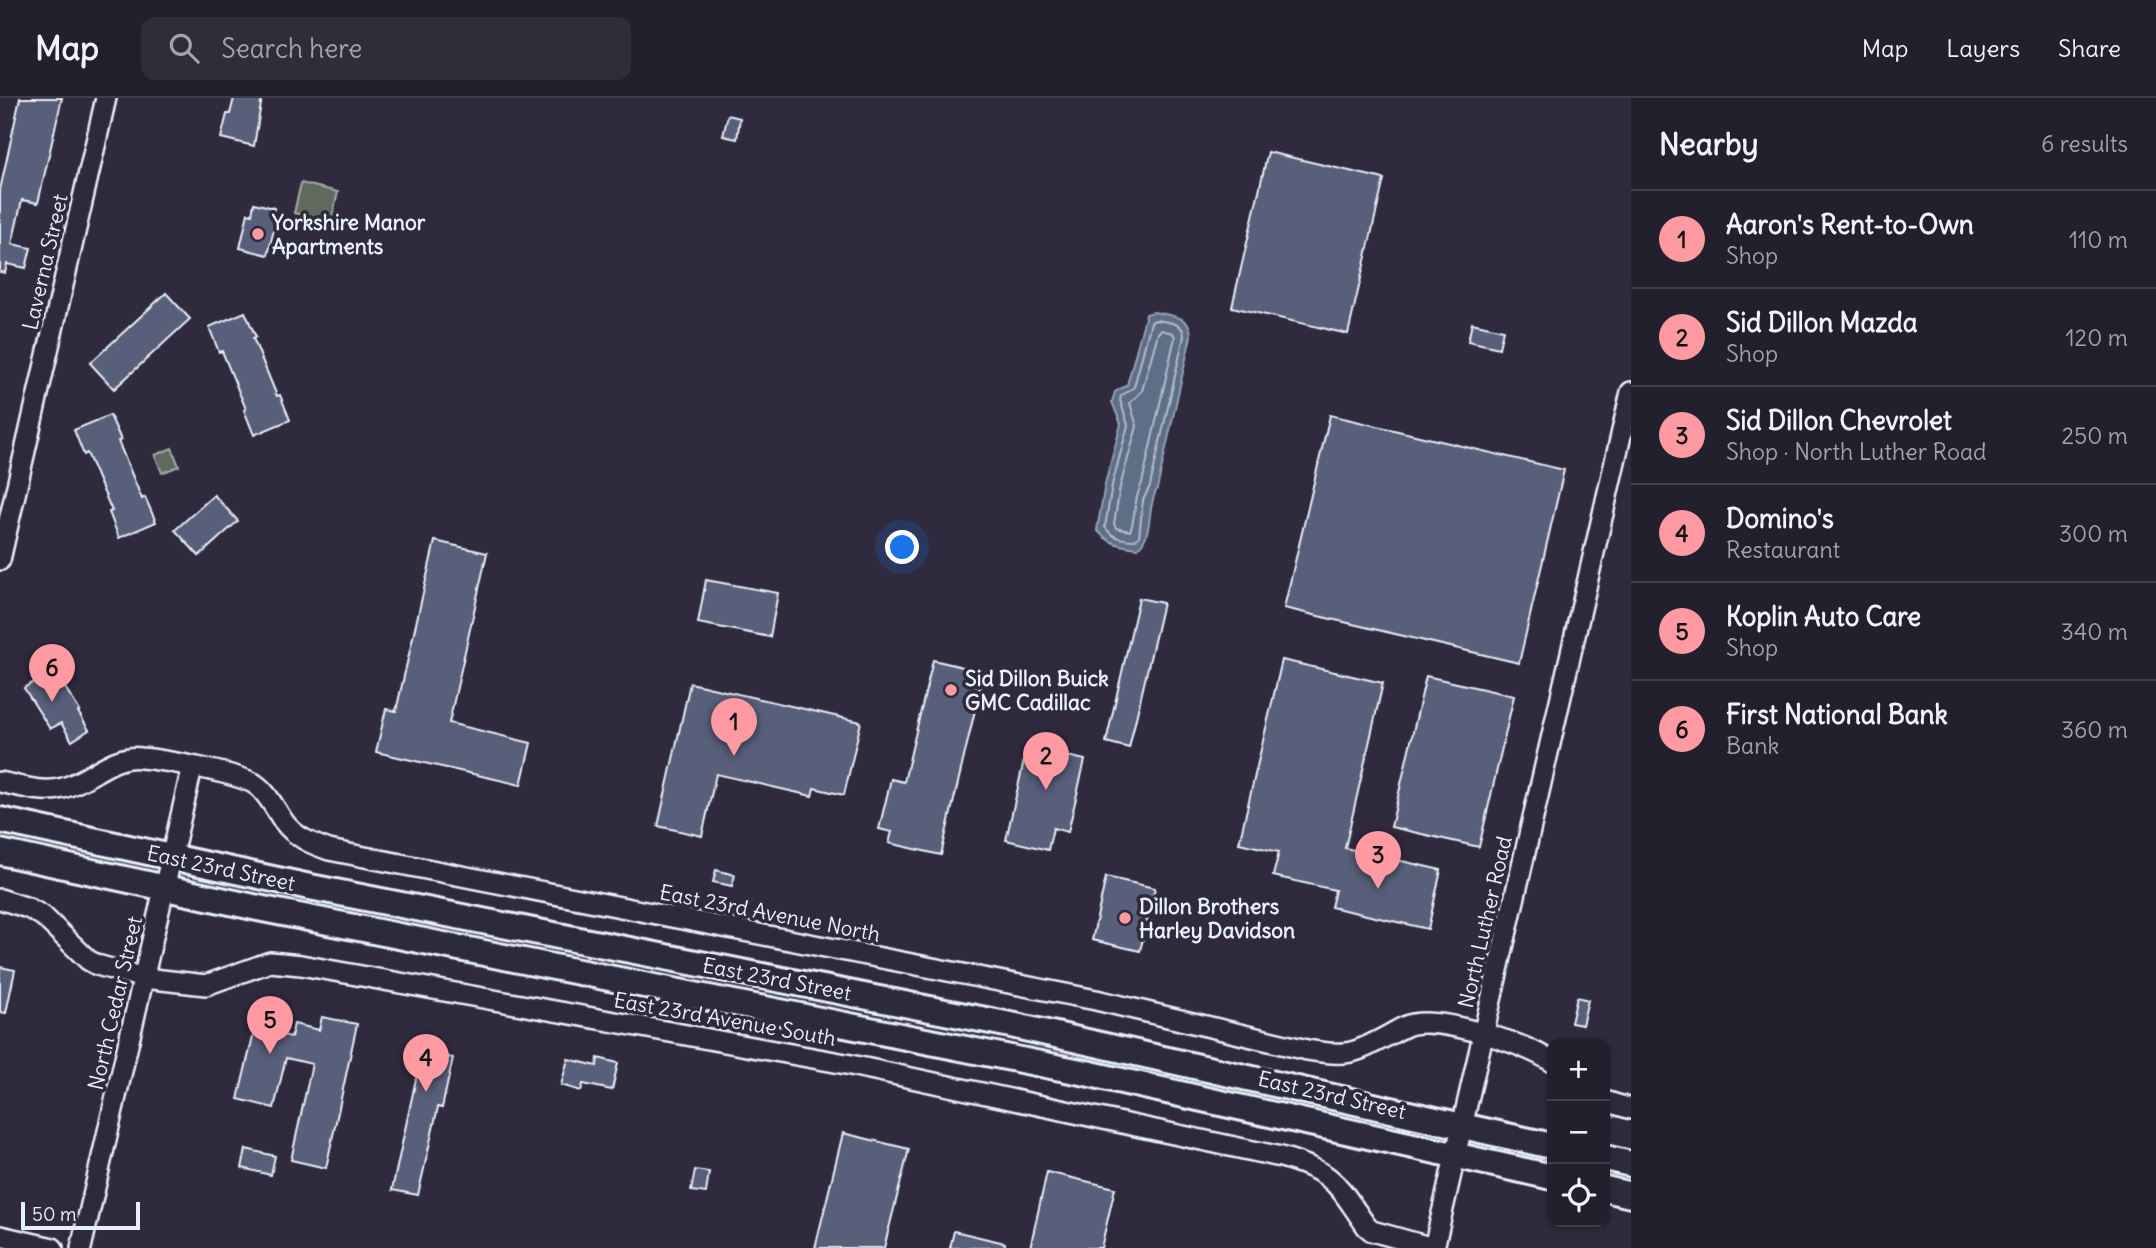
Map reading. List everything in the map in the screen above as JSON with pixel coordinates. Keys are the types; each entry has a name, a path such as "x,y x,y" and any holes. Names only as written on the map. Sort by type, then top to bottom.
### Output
{"main road":[{"name":"East 23rd Street","path":"0,820 171,858 1010,1025 1547,1145"},
{"name":"East 23rd Street","path":"0,852 164,889 1061,1067 1547,1176"},
{"path":"1610,1159 1631,1164"},
{"path":"1610,1190 1631,1195"}],"street":[{"name":"Laverna Street","path":"0,560 106,98"},
{"name":"North Luther Road","path":"1434,1248 1631,392"},
{"name":"East 23rd Avenue North","path":"0,782 39,790 59,789 77,783 127,757 142,758 231,776 254,784 262,790 295,833 315,845 329,849 1069,995 1318,1052 1351,1054 1413,1024 1433,1024 1483,1034 1529,1048 1547,1059"},
{"name":"North Cedar Street","path":"81,1248 192,768"},
{"name":"East 23rd Avenue South","path":"0,900 29,908 43,916 88,960 97,965 144,978 206,985 271,962 302,965 802,1056 1019,1100 1303,1163 1335,1181 1372,1231 1434,1248"},
{"path":"1610,1103 1631,1109"},
{"path":"0,1236 44,1247"}],"green space":[{"path":"301,183 338,192 331,222 294,213"},
{"path":"172,448 179,466 162,473 155,455"}],"water":[{"path":"1154,312 1184,320 1191,336 1146,536 1138,548 1115,544 1097,530 1105,484 1121,424 1112,402 1115,392 1127,385 1146,314"}],"building":[{"path":"20,98 62,98 38,203 22,200 12,244 31,248 26,268 7,264 5,273 0,272 0,190"},
{"path":"234,98 262,98 254,146 221,138"},
{"path":"728,115 740,118 737,139 723,136"},
{"path":"1268,152 1384,179 1348,334 1232,307"},
{"name":"Yorkshire Manor Apartments","path":"254,203 274,208 272,219 276,220 268,255 240,248 248,213 252,214"},
{"path":"166,293 190,319 114,389 90,363"},
{"path":"245,312 277,396 280,395 290,420 254,435 222,351 219,352 209,327"},
{"path":"1472,323 1503,330 1499,348 1468,341"},
{"path":"110,415 142,499 145,497 156,522 119,538 109,512 112,511 74,430"},
{"path":"1330,415 1564,470 1519,663 1284,608"},
{"path":"214,495 238,521 199,556 175,530"},
{"path":"435,541 487,553 449,723 531,743 521,785 376,752 386,709 396,711"},
{"path":"706,580 778,593 770,637 698,623"},
{"path":"1139,598 1163,603 1129,748 1106,742"},
{"path":"933,660 984,672 941,855 889,843 892,832 879,829 891,779 904,782"},
{"path":"1282,660 1383,683 1345,848 1441,870 1428,929 1331,907 1335,890 1273,876 1279,852 1239,843"},
{"path":"54,670 89,730 72,741 61,723 50,729 24,688"},
{"path":"1426,676 1514,696 1479,847 1391,827"},
{"path":"690,683 861,722 844,795 814,788 812,796 716,774 702,836 658,826"},
{"path":"1027,747 1085,760 1068,832 1053,828 1048,850 1006,840"},
{"path":"716,870 735,875 732,886 713,882"},
{"path":"1106,877 1155,888 1140,951 1092,940"},
{"path":"0,967 15,970 6,1013 0,1012"},
{"path":"1577,997 1588,1000 1582,1025 1571,1023"},
{"path":"322,1017 357,1024 326,1168 291,1160 312,1064 286,1058 274,1108 238,1099 255,1028 291,1037 294,1024 319,1030"},
{"path":"422,1051 453,1058 442,1108 438,1107 418,1195 392,1190"},
{"path":"598,1058 618,1063 612,1090 583,1084 581,1091 561,1085 568,1059 597,1066"},
{"path":"843,1133 909,1149 884,1248 815,1248"},
{"path":"246,1149 275,1156 271,1175 242,1168"},
{"path":"695,1170 709,1172 706,1193 691,1191"},
{"path":"1047,1172 1115,1188 1101,1248 1030,1248"},
{"path":"954,1231 1005,1243 1005,1248 950,1248"}],"place":[{"name":"Yorkshire Manor Apartments","path":"258,234"},
{"name":"Sid Dillon Buick GMC Cadillac","path":"951,690"},
{"name":"First National Bank","path":"52,702"},
{"name":"Aaron's Rent-to-Own","path":"734,756"},
{"name":"Sid Dillon Mazda","path":"1046,790"},
{"name":"Sid Dillon Chevrolet","path":"1378,889"},
{"name":"Dillon Brothers Harley Davidson","path":"1125,918"},
{"name":"Koplin Auto Care","path":"270,1054"},
{"name":"Domino's","path":"426,1092"}]}
